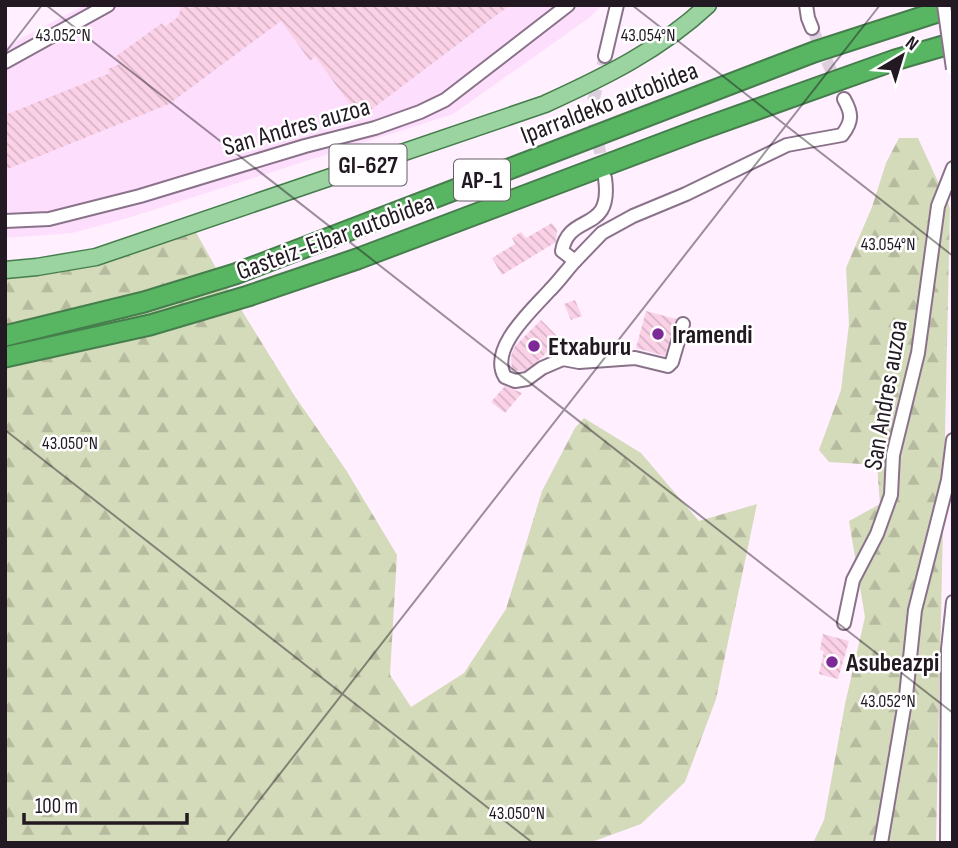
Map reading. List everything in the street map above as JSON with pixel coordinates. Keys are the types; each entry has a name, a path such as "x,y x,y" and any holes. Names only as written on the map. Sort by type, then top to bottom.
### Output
{"highway":[{"name":"Iparraldeko autobidea","path":"5,336 144,302 235,274 788,62 889,26 953,7"},
{"name":"Gasteiz-Eibar autobidea","path":"5,357 150,325 261,292 357,259 721,122 895,60 953,43"}],"main road":[{"name":"GI-627","path":"5,270 96,257 545,104 614,72 651,50 685,27 708,5"}],"street":[{"path":"5,62 108,5"},
{"name":"San Andres auzoa","path":"5,221 49,219 140,196 294,149 375,128 420,112 445,100 568,5"},
{"path":"605,56 617,5"},
{"path":"806,5 812,28"},
{"path":"944,5 953,69"},
{"path":"683,324 672,362 668,366 635,358 579,362 563,359 542,368 532,377 520,380 508,380 500,369 507,343 523,319 603,233 633,216 686,194 787,145 842,135 849,125 851,112 844,99"},
{"name":"San Andres auzoa","path":"844,624 853,580 877,534 891,495 893,455 918,353 938,206 953,168"},
{"path":"575,261 562,251 564,240 573,230 603,210 608,198 605,178"},
{"path":"881,843 906,696 915,610 948,480 953,440"},
{"path":"947,843 948,649 953,602"}],"shaded area":[{"path":"85,5 602,5 589,18 453,114 128,218 72,233 5,238 5,47"}],"green space":[{"path":"899,138 918,138 950,208 936,843 813,843 824,820 845,704 865,617 849,521 880,504 877,465 829,462 819,450 841,390 849,324 846,268 872,207 886,163"},
{"path":"188,218 294,395 346,470 397,555 390,675 411,707 464,673 506,609 542,491 575,428 584,418 641,453 699,521 757,504 716,699 685,782 641,824 589,843 5,843 5,275 58,272 122,255"}],"building":[{"path":"182,5 191,8 195,5 510,5 360,118 315,56 310,61 281,21 169,104 5,170 5,115 110,73 108,69 120,64 115,57 162,23 165,27 178,17"},
{"path":"552,223 557,230 556,242 502,275 492,258 515,244 512,238 521,232 526,238"},
{"path":"575,300 582,316 571,320 564,304"},
{"name":"Iramendi","path":"646,311 676,319 665,356 636,348"},
{"name":"Etxaburu","path":"541,320 560,339 524,371 512,370 511,356 515,346"},
{"path":"505,386 522,393 505,413 491,402"},
{"name":"Asubeazpi","path":"823,634 849,641 838,679 819,674 824,651 820,650"}],"tunnel":[{"path":"812,28 844,99"},
{"path":"604,171 591,109 605,56"}],"place":[{"name":"Iramendi","path":"658,334"},
{"name":"Etxaburu","path":"534,346"},
{"name":"Asubeazpi","path":"832,662"}]}
